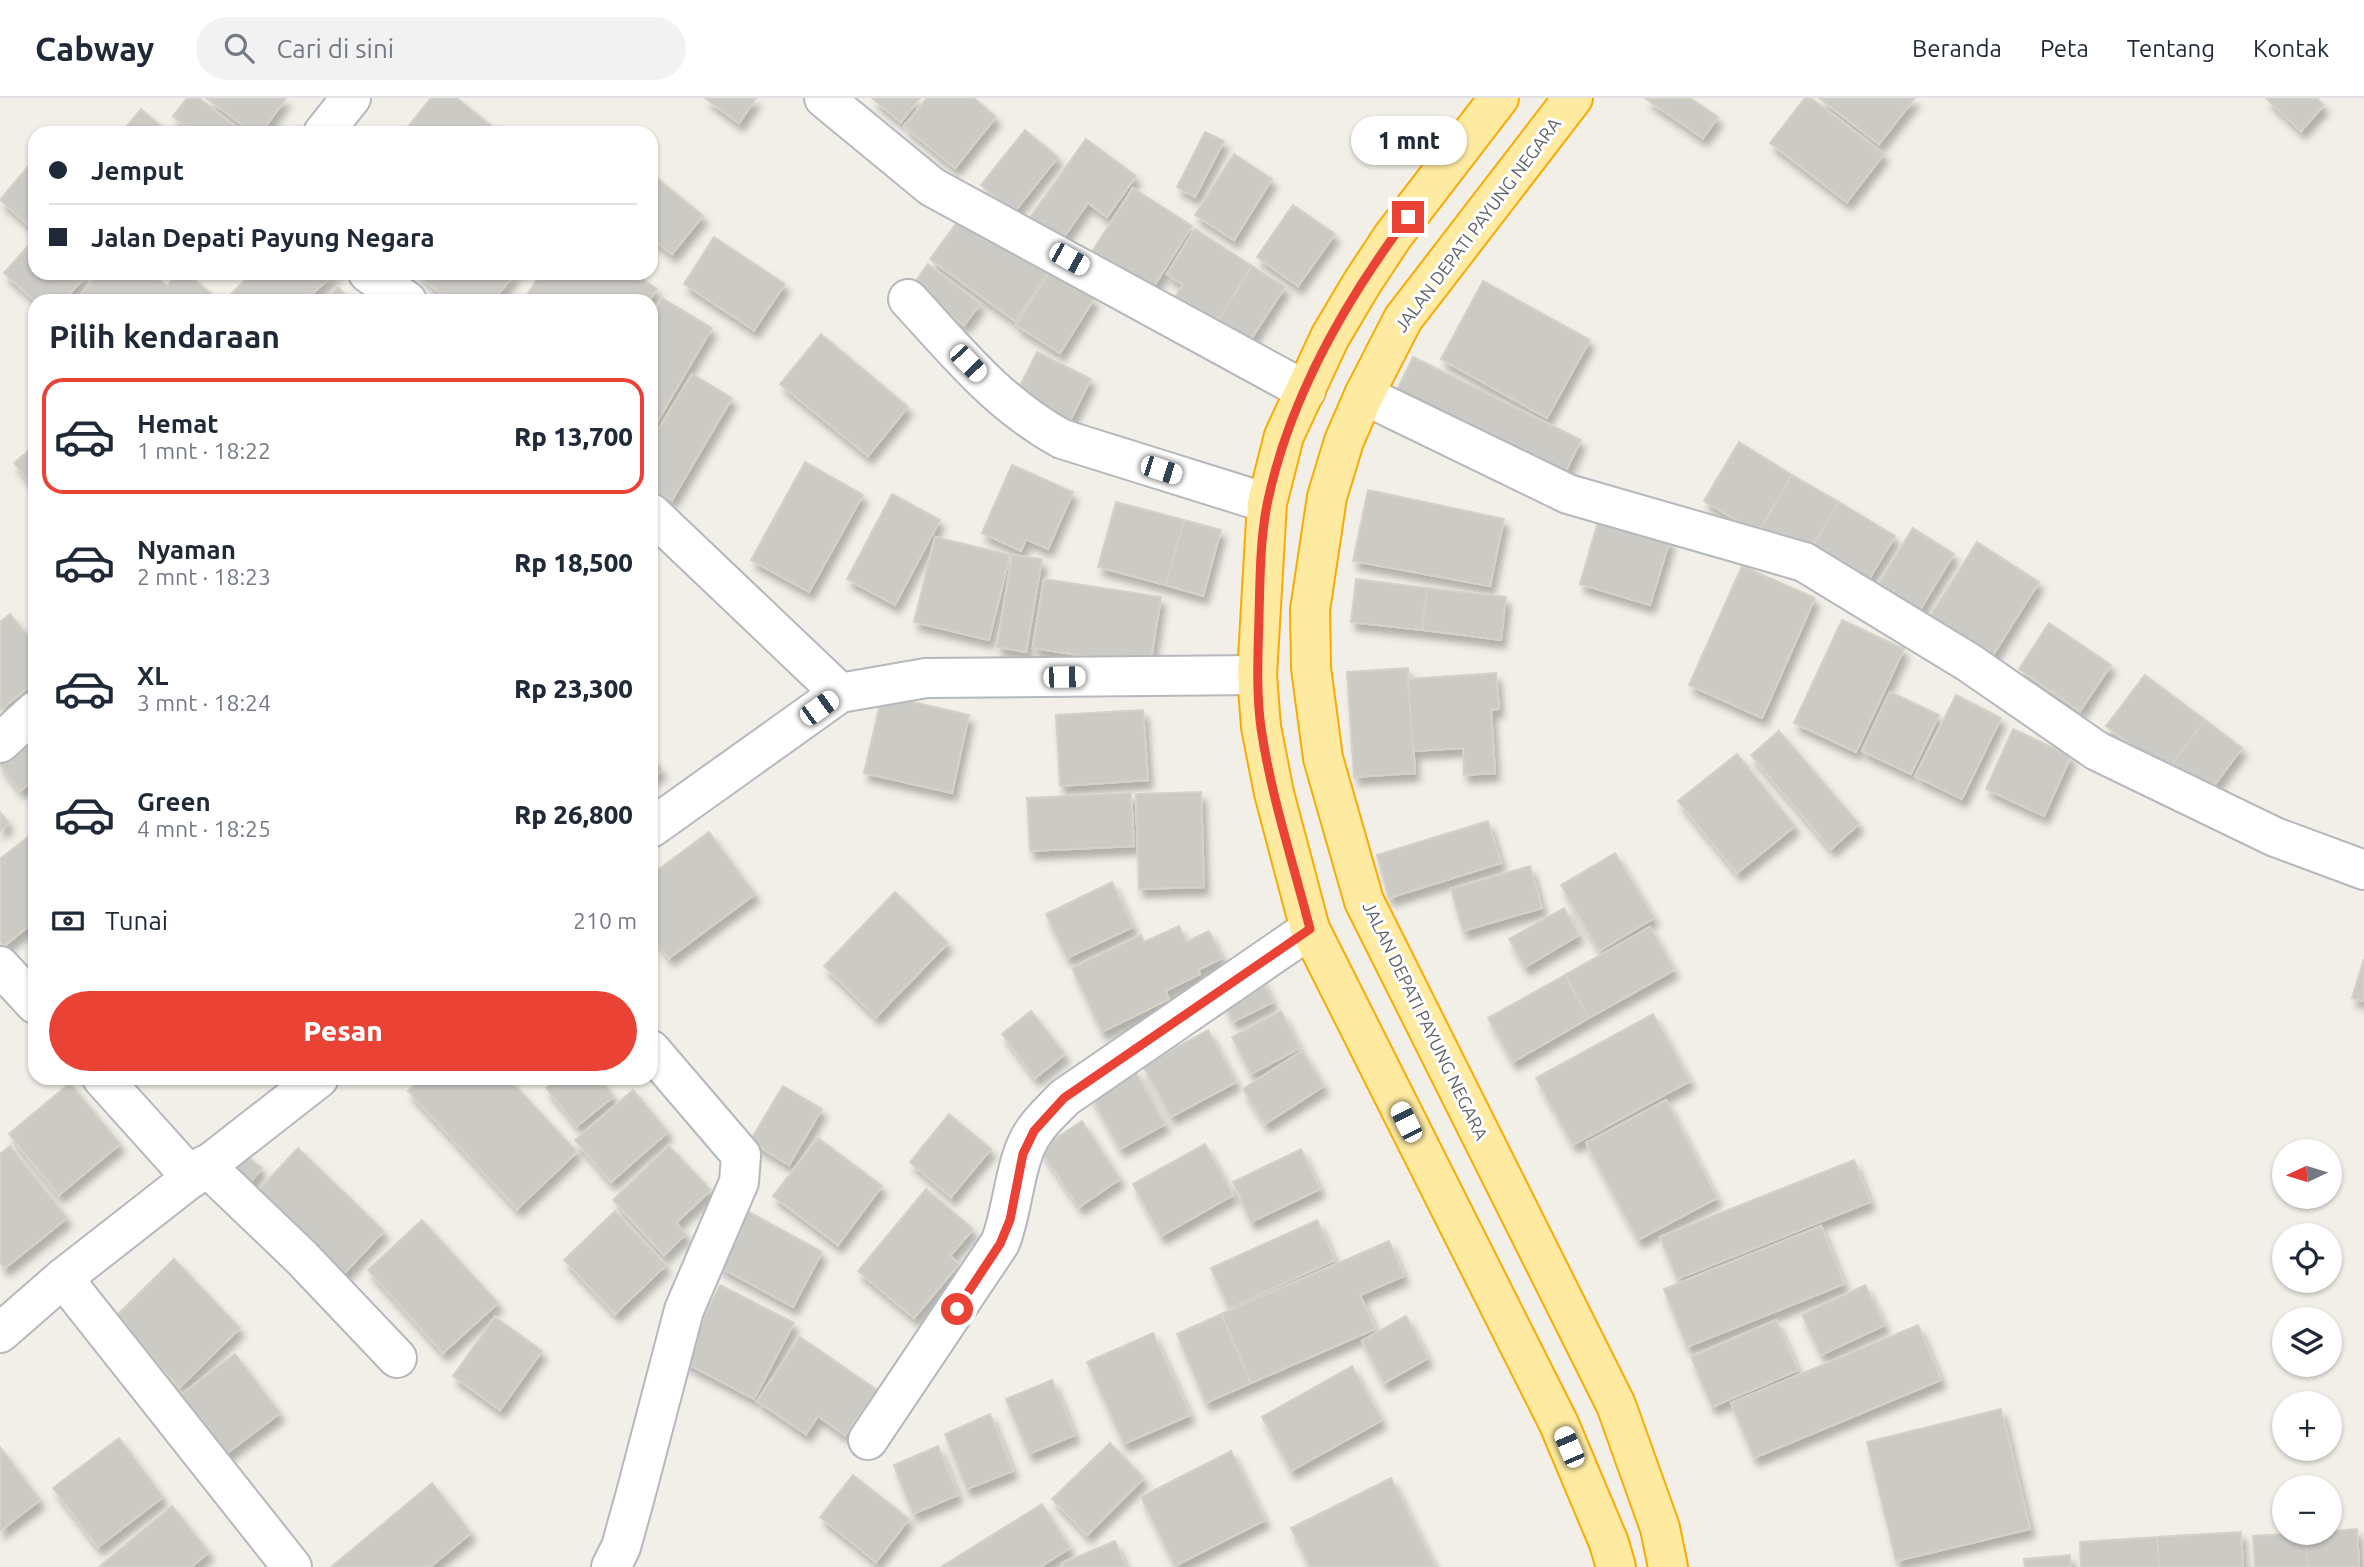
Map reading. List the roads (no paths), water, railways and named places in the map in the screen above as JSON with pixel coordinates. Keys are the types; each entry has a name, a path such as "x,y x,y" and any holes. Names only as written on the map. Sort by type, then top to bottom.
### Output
{"highway":[{"path":"1499,98 1393,236 1362,283 1329,337 1284,436 1267,503 1257,675 1261,727 1274,793 1310,929 1559,1424 1609,1543 1616,1567"},
{"name":"JALAN DEPATI PAYUNG NEGARA","path":"1573,98 1403,319 1364,395 1344,441 1327,497 1310,610 1311,668 1322,758 1364,901 1616,1405 1660,1528 1668,1567"}],"street":[{"path":"329,126 351,98"},
{"path":"824,98 932,187 1306,391"},
{"path":"378,280 397,294"},
{"path":"908,299 1006,403 1033,423 1062,439 1267,503"},
{"path":"1364,395 1568,494 1804,562 1968,662 2097,751 2275,836 2364,870"},
{"path":"658,520 840,693"},
{"path":"658,823 840,693 857,687 926,678 1257,675"},
{"path":"0,743 28,718"},
{"path":"868,1440 1000,1244 1010,1220 1023,1154 1034,1131 1064,1098 1310,929"},
{"path":"0,966 28,996"},
{"path":"611,1567 621,1547 684,1310 739,1182 742,1166 741,1155 658,1059"},
{"path":"109,1085 199,1172 302,1258 397,1358"},
{"path":"0,1333 63,1278 310,1085"},
{"path":"63,1278 292,1567"}]}
